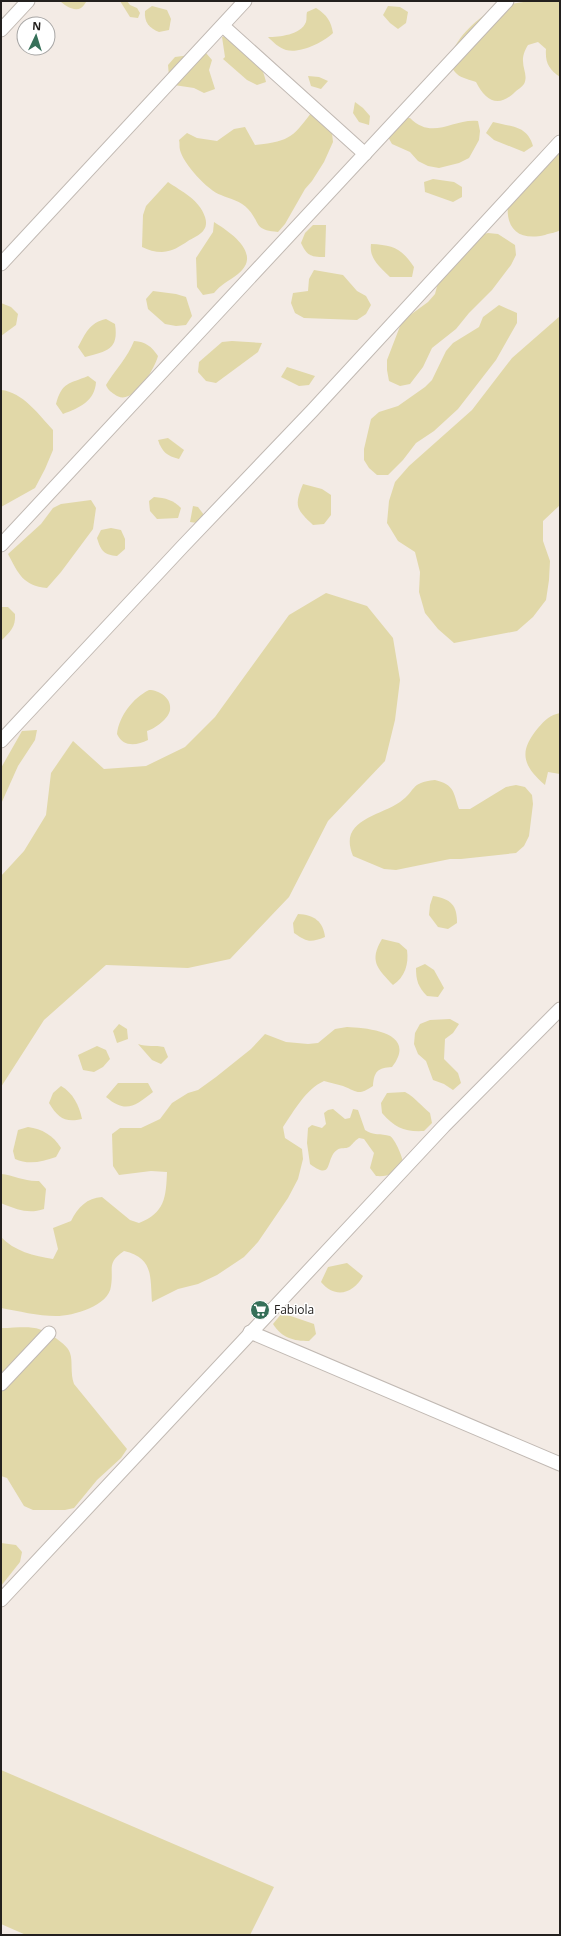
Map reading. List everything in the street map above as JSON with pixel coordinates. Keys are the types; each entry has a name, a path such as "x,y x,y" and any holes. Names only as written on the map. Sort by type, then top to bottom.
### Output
{"street":[{"path":"1,30 28,1"},
{"path":"1,264 245,1"},
{"path":"1,545 507,1"},
{"path":"223,26 365,154"},
{"path":"1,741 183,546 312,411 560,142"},
{"path":"1,1600 444,1126 560,1009"},
{"path":"250,1332 560,1464"},
{"path":"1,1384 49,1333"}],"shaded area":[{"path":"60,1 87,1 82,7 72,9"},
{"path":"120,1 127,1 130,5 137,8 140,13 138,18 130,17"},
{"path":"531,1 560,1 560,77 548,65 546,49 538,42 528,45 523,57 525,76 524,84 509,97 503,100 492,100 484,94 476,82 463,78 457,74 452,66 451,57 454,48 469,29 485,14 506,5"},
{"path":"152,6 167,10 171,19 169,30 159,32 152,29 148,24 145,18 145,11"},
{"path":"388,6 400,7 408,12 406,23 398,29 383,15"},
{"path":"316,8 328,19 333,33 324,40 305,49 292,51 281,48 268,37 284,36 300,30 306,22 307,12"},
{"path":"231,34 253,55 261,67 266,82 257,85 247,80 223,59 225,57 222,37"},
{"path":"206,53 212,60 209,70 215,89 204,93 194,88 174,85 169,76 168,65 175,57"},
{"path":"308,76 319,77 328,81 321,89 311,86"},
{"path":"355,102 370,116 369,125 359,122 353,113"},
{"path":"315,108 332,133 333,142 324,162 305,189 285,224 278,232 261,228 245,206 210,188 197,176 182,156 179,140 187,133 197,138 217,141 234,129 245,127 255,145 268,143 291,136"},
{"path":"400,118 410,118 418,125 427,128 443,127 460,122 478,121 480,131 479,140 469,158 459,163 439,168 428,166 418,161 410,152 392,144 384,130"},
{"path":"493,122 522,130 527,134 533,146 524,152 494,140 486,133"},
{"path":"560,140 560,230 545,235 522,235 512,227 509,220 508,203"},
{"path":"433,179 454,182 462,187 462,197 453,202 425,192 424,182"},
{"path":"168,182 190,196 195,201 203,211 206,226 201,233 169,251 162,252 149,250 142,247 143,215 146,206"},
{"path":"214,222 241,244 246,251 247,259 245,266 238,274 222,285 214,293 203,295 197,287 196,258 213,232"},
{"path":"313,225 326,225 325,257 310,255 305,251 301,243 305,233"},
{"path":"488,233 498,234 515,245 516,255 511,265 492,290 469,313 456,329 432,348 423,367 410,384 400,386 389,381 387,360 402,321 428,302 435,294 443,264 468,238"},
{"path":"371,244 391,247 405,256 414,267 412,277 390,277 373,258"},
{"path":"314,270 343,275 357,291 366,296 371,305 366,314 357,320 304,318 295,313 291,303 293,293 308,291 309,279"},
{"path":"153,291 186,297 192,316 186,325 176,326 165,324 148,309 146,299"},
{"path":"1,303 11,307 18,314 16,325 1,336"},
{"path":"499,305 517,313 517,323 496,360 458,409 434,431 416,443 403,460 388,475 377,475 369,468 364,460 364,449 371,419 379,412 398,406 425,387 432,380 446,351 453,343 479,327 483,317"},
{"path":"560,316 560,505 543,521 543,541 550,561 546,600 533,617 517,631 454,643 438,629 425,613 419,592 420,572 415,552 398,541 387,523 389,501 395,482 409,466 472,410 512,358"},
{"path":"106,319 115,324 116,333 113,344 105,351 85,357 78,347 83,337 92,326"},
{"path":"134,341 142,342 148,345 158,356 152,370 141,386 128,396 121,397 110,391 106,385 125,358"},
{"path":"232,341 262,343 258,352 216,383 206,381 198,372 199,362 222,342"},
{"path":"287,367 315,376 309,385 299,386 281,377"},
{"path":"88,376 96,382 93,394 85,403 63,414 56,404 61,391 67,385"},
{"path":"1,390 16,395 30,405 53,430 53,450 35,488 1,507"},
{"path":"168,438 184,450 179,459 168,455 161,448 158,440"},
{"path":"303,484 322,489 331,495 331,515 324,524 313,525 300,511 298,507 298,497"},
{"path":"154,497 169,500 178,505 181,508 178,518 157,519 150,511 149,501"},
{"path":"91,500 96,508 93,529 61,572 47,588 32,585 18,573 8,554 41,524 53,508 61,504"},
{"path":"193,506 198,507 204,515 197,523 190,522"},
{"path":"111,528 121,530 125,539 125,549 117,556 109,555 104,552 97,538 101,530"},
{"path":"326,593 367,606 393,638 400,680 395,720 385,761 328,821 289,897 230,959 188,968 106,965 44,1020 1,1087 1,876 24,851 46,815 51,773 73,741 104,769 146,766 185,747 215,717 289,615"},
{"path":"1,607 8,607 15,614 15,619 12,629 1,641"},
{"path":"149,690 157,691 167,698 170,706 169,713 161,723 147,731 148,740 134,744 126,743 117,734 118,727 124,714 132,703 143,693"},
{"path":"560,713 560,774 548,772 545,785 528,765 526,752 532,737 545,720"},
{"path":"37,730 35,740 18,766 1,804 1,768 22,731"},
{"path":"435,780 450,787 459,809 470,809 506,787 516,785 525,787 532,795 533,804 529,836 524,846 516,853 450,859 396,870 384,869 353,856 350,844 351,834 355,827 372,816 400,802 417,785"},
{"path":"433,896 449,901 454,907 457,923 448,929 438,927 429,915"},
{"path":"298,914 313,917 317,920 324,931 325,937 309,941 294,933 293,923"},
{"path":"382,939 399,943 407,950 407,965 405,970 401,978 393,985 379,969 377,964 376,953"},
{"path":"425,964 434,970 444,988 438,997 427,996 421,990 418,983 416,968"},
{"path":"450,1019 459,1024 453,1033 445,1039 444,1059 458,1073 461,1083 453,1090 444,1084 433,1080 426,1061 418,1054 414,1044 415,1033 420,1024 430,1020"},
{"path":"119,1024 127,1029 128,1039 117,1043 113,1031"},
{"path":"347,1027 378,1031 388,1035 395,1040 399,1047 398,1056 392,1067 383,1068 378,1071 374,1077 373,1086 364,1091 358,1092 324,1081 312,1089 301,1101 283,1127 285,1138 302,1149 303,1159 298,1179 288,1198 258,1242 244,1257 217,1275 198,1284 178,1289 152,1302 150,1277 146,1264 141,1258 124,1251 118,1255 113,1263 112,1280 109,1293 104,1299 89,1308 63,1316 49,1316 1,1308 1,1237 12,1246 25,1252 53,1259 58,1249 53,1228 71,1221 77,1211 87,1201 102,1197 130,1220 139,1223 148,1219 159,1209 165,1196 167,1172 151,1171 119,1175 113,1166 112,1134 120,1128 141,1128 160,1119 172,1103 188,1093 198,1090 216,1077 251,1049 265,1034 286,1042 308,1044 318,1043 335,1029"},
{"path":"138,1044 164,1047 168,1057 161,1064 152,1060"},
{"path":"97,1046 106,1050 110,1059 103,1067 94,1072 83,1070 78,1055"},
{"path":"118,1083 148,1083 153,1092 141,1101 125,1107 106,1097"},
{"path":"61,1086 69,1092 75,1100 82,1119 66,1120 59,1116 49,1103 53,1093"},
{"path":"405,1092 430,1113 432,1123 424,1131 411,1131 396,1126 382,1113 381,1103 387,1093"},
{"path":"333,1109 345,1119 350,1118 353,1109 358,1110 365,1130 371,1133 387,1135 392,1138 401,1154 403,1165 391,1174 376,1176 370,1168 374,1153 364,1139 359,1138 349,1147 337,1150 333,1154 326,1170 323,1171 310,1164 307,1143 308,1128 312,1125 322,1128 326,1124 324,1113"},
{"path":"28,1127 42,1131 51,1136 58,1143 61,1148 56,1157 35,1162 25,1162 15,1159 13,1151 18,1130"},
{"path":"1,1174 39,1181 46,1189 44,1209 24,1211 1,1203"},
{"path":"347,1263 363,1276 354,1287 344,1292 338,1292 332,1291 321,1282 328,1267"},
{"path":"282,1313 314,1324 316,1334 309,1341 284,1336 273,1324"},
{"path":"1,1328 37,1328 50,1334 65,1345 71,1356 74,1384 127,1449 121,1458 97,1480 74,1508 65,1510 33,1510 24,1506 7,1478 1,1476"},
{"path":"1,1543 16,1545 22,1552 20,1562 1,1586"},
{"path":"1,1770 274,1887 250,1935 26,1935 1,1924"}],"place":[{"name":"Fabiola","path":"260,1310"}]}
